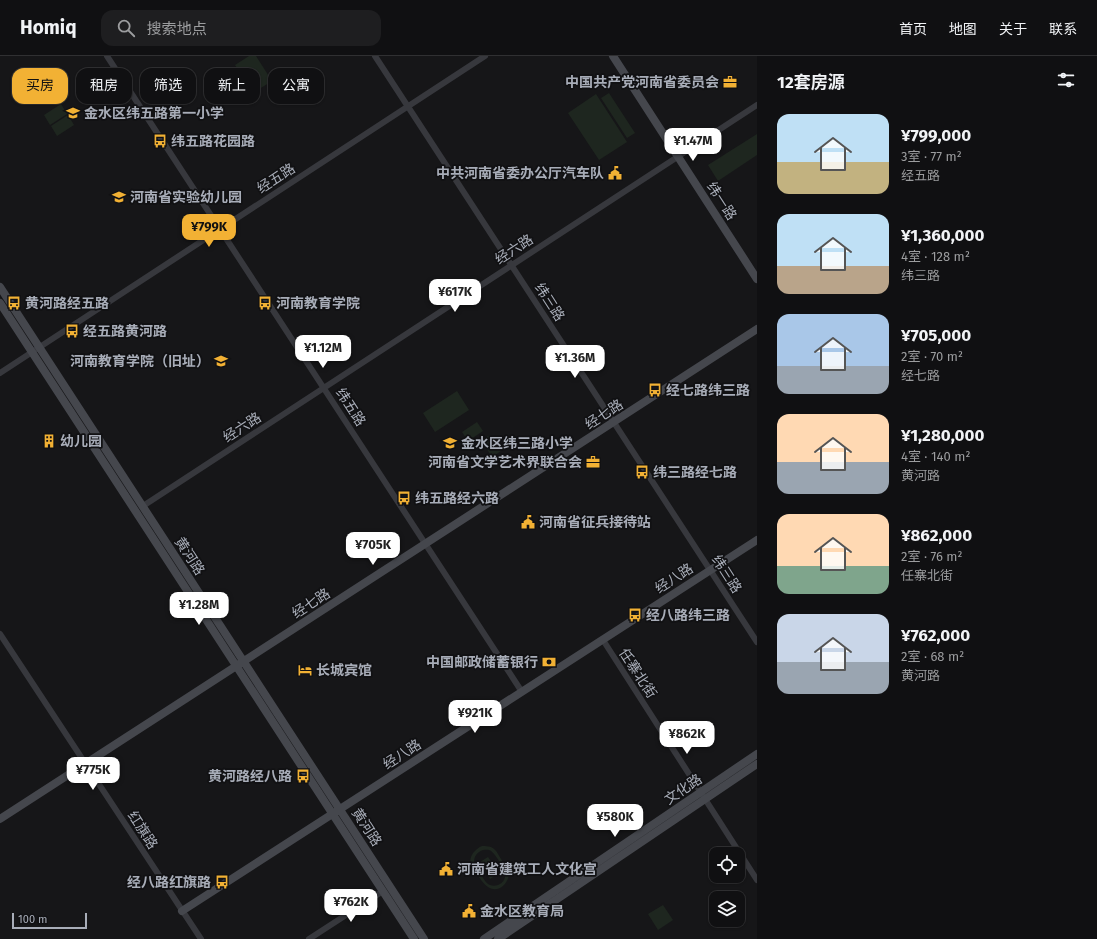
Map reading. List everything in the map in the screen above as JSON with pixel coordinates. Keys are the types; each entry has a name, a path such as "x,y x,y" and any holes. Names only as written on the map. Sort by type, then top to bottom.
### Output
{"main road":[{"name":"纬一路","path":"613,56 757,279"},
{"name":"黄河路","path":"0,287 36,350 336,812 424,939"},
{"name":"黄河路","path":"0,303 36,350 143,506 240,664"},
{"name":"经七路","path":"0,819 614,423 757,329"},
{"name":"经八路","path":"182,911 757,540"},
{"name":"文化路","path":"498,939 703,796 757,754"},
{"name":"文化路","path":"484,939 703,796 757,764"},
{"name":"黄河路","path":"336,812 383,891 414,939"}],"street":[{"name":"纬五路","path":"107,56 522,692"},
{"name":"纬三路","path":"375,56 757,642"},
{"name":"经五路","path":"0,373 485,56"},
{"name":"经六路","path":"143,506 757,105"},
{"name":"红旗路","path":"0,634 201,939"},
{"name":"任寨北街","path":"603,640 757,880"},
{"path":"309,939 383,891"}],"shaded area":[{"path":"249,56 256,56 268,75 268,84 260,89 260,68 237,68 235,65"},
{"path":"609,93 635,133 627,138 601,98"},
{"path":"596,94 627,142 599,160 568,113"},
{"path":"61,104 67,114 50,125 44,115"},
{"path":"68,115 74,125 57,136 51,126"},
{"path":"757,134 757,155 718,181 708,165"},
{"path":"457,391 469,410 435,432 423,413"},
{"path":"477,422 483,431 468,441 462,432"},
{"path":"490,435 501,451 492,457 481,440"},
{"path":"485,846 493,848 508,869 509,874 507,880 500,888 489,888 471,865 471,856 479,847","holes":["483,850 490,850 505,871 503,882 500,884 494,886 488,884 474,863 476,855"]},
{"path":"488,857 499,873 490,879 480,862"},
{"path":"663,905 673,920 658,930 648,914"}],"place":[{"name":"中国共产党河南省委员会","path":"730,82"},
{"name":"金水区纬五路第一小学","path":"73,113"},
{"name":"纬五路花园路","path":"160,141"},
{"name":"中共河南省委办公厅汽车队","path":"615,173"},
{"name":"河南省实验幼儿园","path":"119,197"},
{"name":"黄河路经五路","path":"14,303"},
{"name":"河南教育学院","path":"265,303"},
{"name":"经五路黄河路","path":"72,331"},
{"name":"河南教育学院（旧址）","path":"221,361"},
{"name":"经七路纬三路","path":"655,390"},
{"name":"幼儿园","path":"49,441"},
{"name":"金水区纬三路小学","path":"450,443"},
{"name":"河南省文学艺术界联合会","path":"593,462"},
{"name":"纬三路经七路","path":"642,472"},
{"name":"纬五路经六路","path":"404,498"},
{"name":"河南省征兵接待站","path":"528,522"},
{"name":"经八路纬三路","path":"635,615"},
{"name":"中国邮政储蓄银行","path":"549,662"},
{"name":"长城宾馆","path":"305,670"},
{"name":"黄河路经八路","path":"303,776"},
{"name":"河南省建筑工人文化宫","path":"446,869"},
{"name":"经八路红旗路","path":"222,882"},
{"name":"金水区教育局","path":"469,911"}]}
